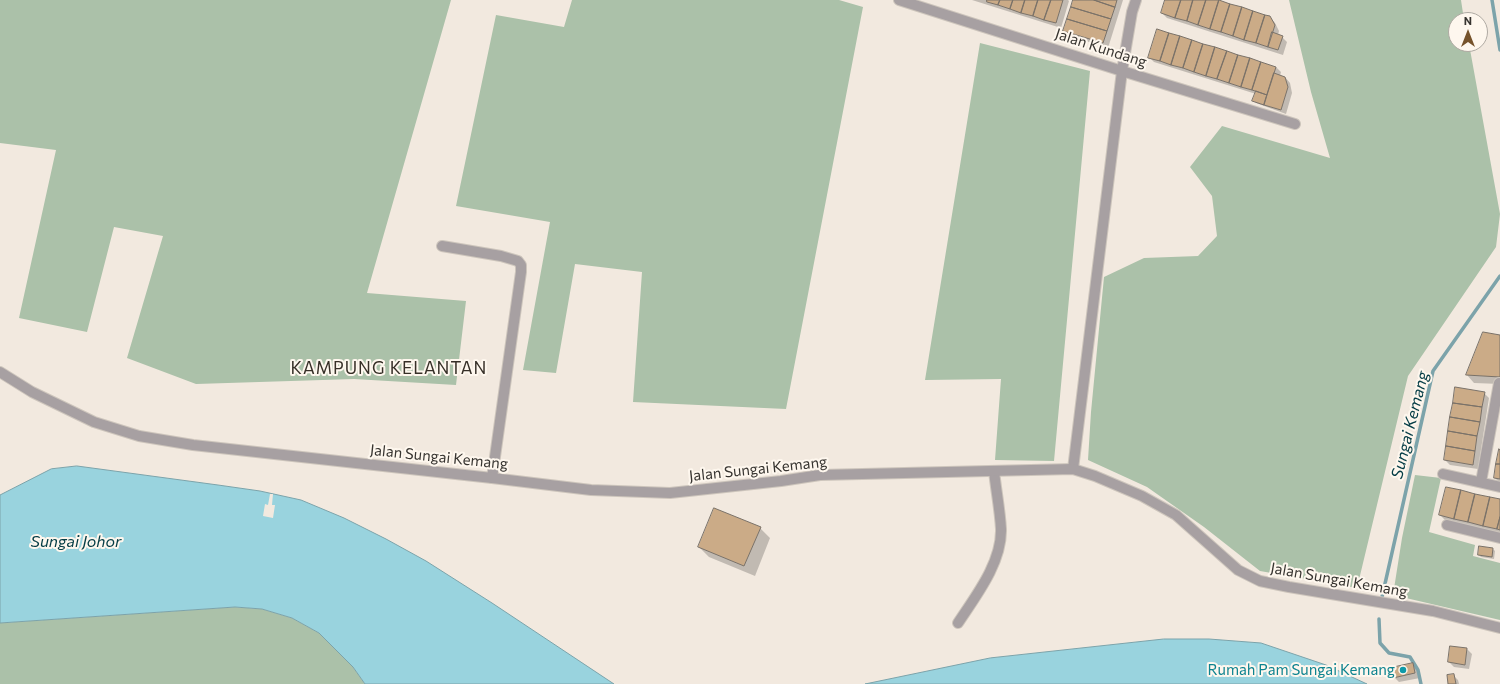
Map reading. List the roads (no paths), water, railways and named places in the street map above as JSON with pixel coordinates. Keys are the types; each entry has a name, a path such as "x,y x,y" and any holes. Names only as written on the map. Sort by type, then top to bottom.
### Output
{"street":[{"name":"Jalan Kundang","path":"899,0 1122,71 1296,124"},
{"path":"1073,469 1122,71 1132,12 1136,0"},
{"path":"442,246 501,256 518,261 521,265 492,478"},
{"name":"Jalan Sungai Kemang","path":"0,372 32,392 94,422 139,436 193,445 591,490 670,494 781,482 820,475 1073,469 1095,476 1142,496 1176,515 1238,570 1260,581 1289,588 1433,612 1500,628"},
{"path":"1481,482 1499,383"},
{"path":"958,623 985,582 998,550 1001,531 994,471"},
{"path":"1443,474 1500,487"},
{"path":"1447,524 1500,538"}],"water":[{"name":"Sungai Johor","path":"77,466 260,491 301,500 344,518 426,561 614,684 365,684 353,667 319,633 292,618 262,609 235,607 0,623 0,495 51,469"},
{"path":"1164,639 1209,639 1261,643 1326,665 1367,684 865,684 990,658"}],"waterway":[{"name":"Sungai Kemang","path":"1492,0 1500,50"},
{"name":"Sungai Kemang","path":"1382,597 1433,371 1500,276"},
{"name":"Sungai Kemang","path":"1379,619 1380,643 1389,653 1410,657 1418,670 1421,684"}],"place":[{"name":"Rumah Pam Sungai Kemang","path":"1403,670"}],"district":[{"name":"KAMPUNG KELANTAN","path":"389,368"}]}
